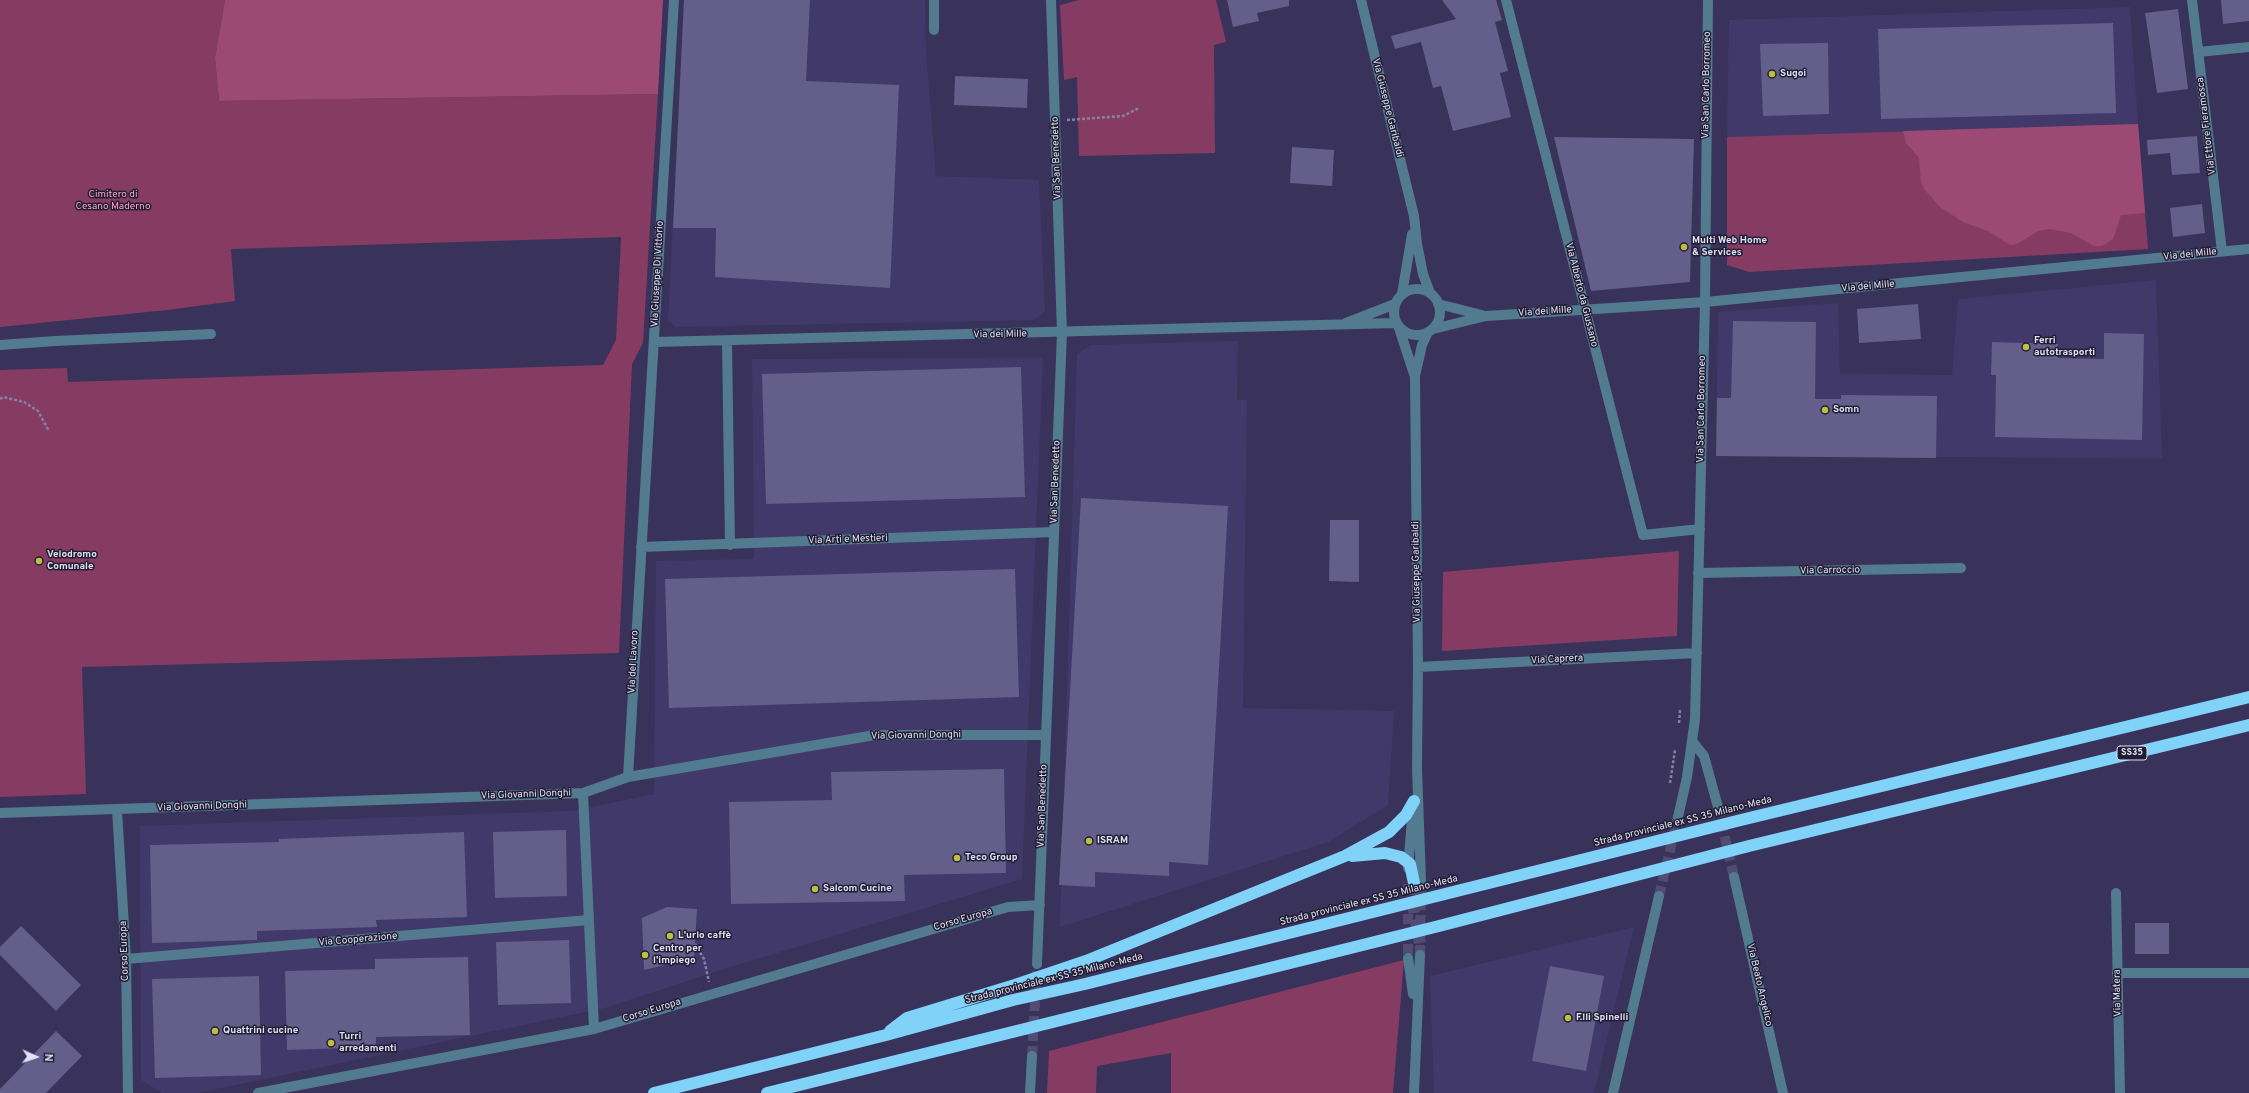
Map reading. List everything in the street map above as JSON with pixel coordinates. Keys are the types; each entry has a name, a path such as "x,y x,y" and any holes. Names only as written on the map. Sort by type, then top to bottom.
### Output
{"highway":[{"name":"Strada provinciale ex SS 35 Milano-Meda","path":"654,1093 1013,1000 1085,984 1647,843 2249,697"},
{"name":"SS35","path":"766,1093 1439,926 1750,846 2249,725"},
{"path":"886,1034 907,1018 1015,985 1086,960 1345,856 1390,832 1406,815 1414,801"},
{"path":"1345,856 1385,853 1398,856 1408,862 1413,870 1414,883"}],"street":[{"name":"Via Giuseppe Di Vittorio","path":"641,547 655,342 674,0"},
{"path":"934,0 934,30"},
{"name":"Via San Benedetto","path":"1037,964 1062,333 1051,0"},
{"name":"Via Giuseppe Garibaldi","path":"1361,0 1414,216 1420,259 1430,294"},
{"name":"Via Alberto da Giussano","path":"1506,0 1643,535 1700,529"},
{"name":"Via San Carlo Borromeo","path":"1678,817 1693,742 1697,653 1705,302 1708,0"},
{"name":"Via Ettore Fieramosca","path":"2192,0 2222,251"},
{"path":"2198,52 2249,48"},
{"name":"Via Giuseppe Garibaldi","path":"1402,294 1409,257 1414,216"},
{"name":"Via dei Mille","path":"1431,330 1486,316 1705,302 2249,249"},
{"path":"1416,289 1430,294 1438,304 1439,317 1431,330 1413,335 1398,325 1393,310 1402,294 1416,289"},
{"name":"Via dei Mille","path":"1344,324 1395,304"},
{"name":"Via dei Mille","path":"1438,304 1486,316"},
{"name":"Via dei Mille","path":"655,342 1062,333 1344,324 1398,325"},
{"name":"Via Giuseppe Garibaldi","path":"1398,325 1415,376"},
{"name":"Via Giuseppe Garibaldi","path":"1414,883 1418,667 1415,376 1422,345 1431,330"},
{"path":"0,345 211,334"},
{"path":"727,341 730,545"},
{"name":"Via Arti e Mestieri","path":"641,547 730,545 1054,532"},
{"name":"Via del Lavoro","path":"628,777 641,547"},
{"name":"Via Carroccio","path":"1698,573 1961,568"},
{"name":"Via Caprera","path":"1418,667 1697,653"},
{"name":"Via Giovanni Donghi","path":"0,813 583,793 628,777 875,735 1046,735"},
{"path":"1693,742 1704,756 1718,807"},
{"name":"Via Giuseppe Garibaldi","path":"1408,862 1417,768"},
{"path":"583,793 594,1030"},
{"name":"Corso Europa","path":"117,810 126,959 128,1093"},
{"name":"Via Beato Angelico","path":"1734,877 1784,1093"},
{"name":"Via Matera","path":"2116,893 2120,1093"},
{"path":"1613,1093 1659,896"},
{"name":"Corso Europa","path":"258,1093 594,1030 712,993 1008,907 1040,905"},
{"name":"Via Cooperazione","path":"126,959 589,920"},
{"path":"1414,1093 1420,955"},
{"path":"1408,958 1416,1020"},
{"path":"2117,973 2249,973"},
{"path":"1030,1093 1032,1056"},
{"path":"1415,1074 1418,1093"}],"path":[{"path":"1055,121 1123,116 1139,108"},
{"path":"0,399 3,397 24,402 38,411 49,431"},
{"path":"1679,728 1680,705"},
{"path":"1669,790 1676,743"},
{"path":"695,944 704,959 712,993"}],"shaded area":[{"path":"225,0 663,0 658,94 219,101 215,58"},
{"path":"684,0 925,0 926,51 936,176 1039,180 1045,311 1035,320 675,327 668,320"},
{"path":"2130,7 2138,124 1727,137 1729,20"},
{"path":"2138,124 2145,213 2121,215 2113,239 2102,246 2094,246 2071,233 2050,229 2038,231 2017,244 2010,245 1988,231 1963,222 1940,207 1924,189 1921,182 1919,158 1906,143 1903,131"},
{"path":"2156,280 2162,458 1716,456 1718,312 1838,303 1840,374 1952,375 1958,299"},
{"path":"1238,341 1237,400 1247,400 1243,708 1394,711 1388,805 1328,842 1060,927 1077,354 1091,345"},
{"path":"1043,358 1022,879 724,969 605,1008 197,1093 162,1093 141,1080 140,826 572,811 654,794 656,561 754,559 752,359"},
{"path":"1634,927 1594,1093 1434,1093 1430,976"}],"green space":[{"name":"Cimitero di Cesano Maderno","path":"0,0 225,0 215,58 219,101 658,94 643,343 632,364 619,653 82,667 86,794 0,797 0,370 67,368 68,382 603,365 616,340 621,237 231,249 235,301 167,310 0,327"},
{"path":"1079,0 1216,0 1226,42 1214,45 1215,153 1079,156 1077,77 1064,80 1060,5"},
{"path":"2138,124 2148,249 1749,272 1727,265 1727,137"},
{"path":"1679,551 1677,636 1442,651 1443,572"},
{"path":"1404,960 1393,1093 1171,1093 1171,1053 1097,1066 1096,1093 1047,1093 1049,1051"}],"building":[{"path":"684,0 810,0 806,81 899,85 890,288 715,277 716,228 673,228"},
{"path":"1227,0 1289,0 1289,6 1257,13 1259,21 1233,27"},
{"path":"1442,0 1496,0 1502,20 1495,22 1508,71 1500,73 1511,117 1453,131 1441,86 1433,88 1421,42 1395,49 1391,36 1456,19"},
{"path":"2221,0 2249,0 2249,21 2223,24"},
{"path":"2178,9 2188,89 2157,93 2145,13"},
{"path":"2113,23 2116,113 1881,119 1878,29"},
{"path":"1828,43 1829,114 1763,116 1760,44"},
{"path":"955,76 1028,79 1027,108 954,105"},
{"path":"2197,136 2200,173 2172,175 2170,153 2148,155 2147,140"},
{"path":"1554,137 1694,139 1690,282 1591,291"},
{"path":"1292,147 1334,150 1332,186 1290,183"},
{"path":"2202,204 2205,233 2173,237 2170,208"},
{"path":"1918,304 1921,339 1859,343 1857,309"},
{"path":"1733,321 1816,322 1815,399 1841,399 1841,395 1937,396 1936,458 1716,456 1717,398 1731,398"},
{"path":"2104,333 2144,334 2142,440 1995,437 1996,375 1991,375 1992,342 2058,344 2058,358 2104,359"},
{"path":"1021,367 1025,497 766,504 762,374"},
{"path":"1081,498 1228,506 1208,865 1169,862 1169,876 1095,872 1095,887 1059,885"},
{"path":"1330,520 1359,520 1359,582 1329,581"},
{"path":"1015,569 1019,697 669,708 665,579"},
{"path":"1004,769 1006,873 904,875 905,901 731,904 729,802 832,800 831,772"},
{"path":"566,830 567,896 495,898 493,832"},
{"path":"464,832 467,917 376,920 377,927 257,931 257,940 152,943 150,845 279,842 279,839"},
{"path":"667,907 697,909 694,958 644,970 642,918"},
{"path":"2135,923 2169,923 2169,954 2135,954"},
{"path":"21,926 81,985 56,1011 0,955 0,947"},
{"path":"569,940 571,1003 498,1005 496,942"},
{"path":"468,957 470,1035 376,1037 376,1047 287,1050 285,971 375,969 375,959"},
{"name":"F.lli Spinelli","path":"1550,966 1604,976 1586,1071 1532,1061"},
{"path":"259,976 261,1075 155,1078 152,979"},
{"path":"56,1031 82,1056 46,1093 0,1093 0,1089"}],"tunnel":[{"path":"1718,807 1734,877"},
{"path":"1659,896 1678,817"},
{"path":"1420,955 1421,881"},
{"path":"1414,883 1414,910 1420,943"},
{"path":"1408,884 1408,958"},
{"path":"1032,1056 1037,964"}],"place":[{"name":"Sugoi","path":"1772,74"},
{"name":"Multi Web Home & Services","path":"1684,247"},
{"name":"Ferri autotrasporti","path":"2026,347"},
{"name":"Somn","path":"1825,410"},
{"name":"Velodromo Comunale","path":"39,561"},
{"name":"ISRAM","path":"1089,841"},
{"name":"Teco Group","path":"957,858"},
{"name":"Salcom Cucine","path":"815,889"},
{"name":"L'urlo caffè","path":"670,936"},
{"name":"Centro per l'impiego","path":"645,955"},
{"name":"F.lli Spinelli","path":"1568,1018"},
{"name":"Quattrini cucine","path":"215,1031"},
{"name":"Turri arredamenti","path":"331,1043"}]}
